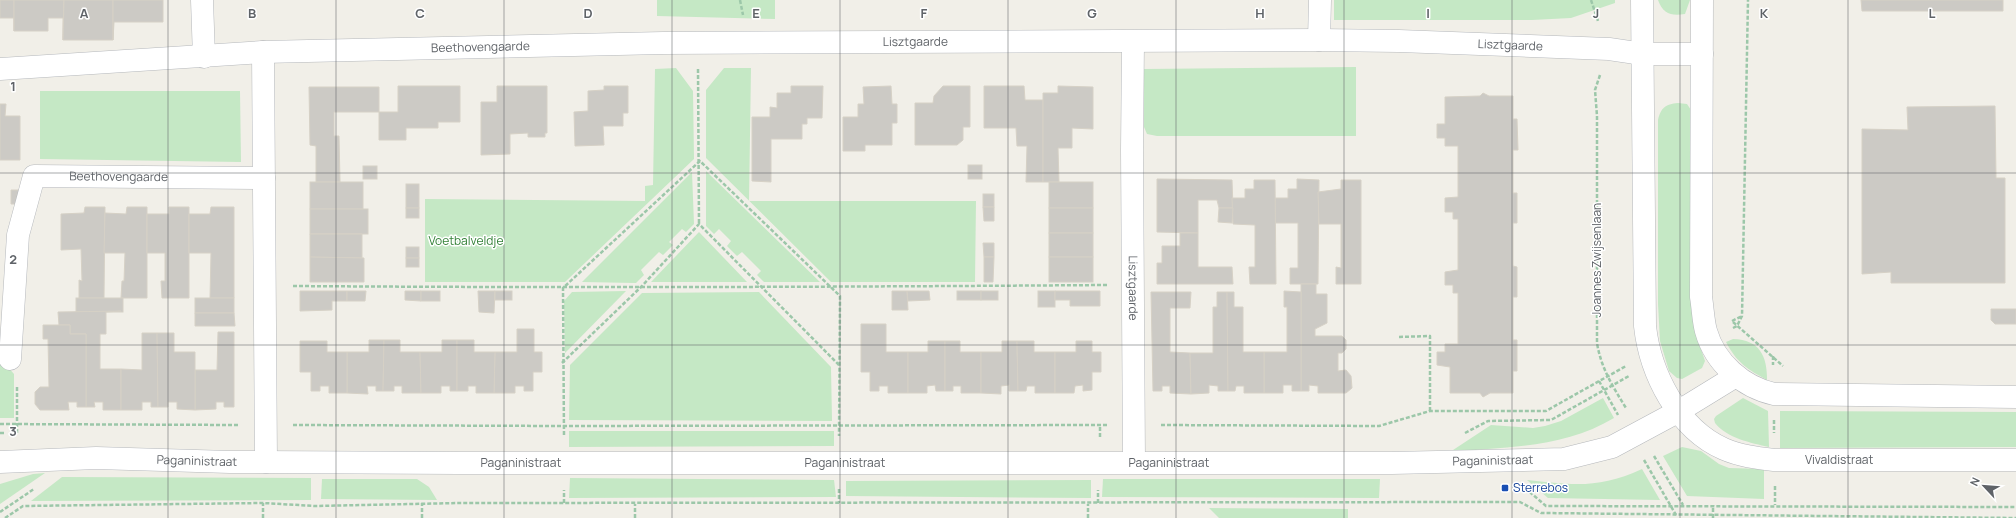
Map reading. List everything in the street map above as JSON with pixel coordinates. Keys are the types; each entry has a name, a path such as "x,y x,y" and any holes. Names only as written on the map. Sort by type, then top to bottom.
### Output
{"street":[{"path":"202,0 204,57"},
{"path":"1319,40 1320,0"},
{"path":"1642,0 1644,312 1651,358 1679,411"},
{"path":"1702,0 1701,297 1708,335 1718,356 1736,376 1754,387 1774,394 2016,397"},
{"name":"Lisztgaarde","path":"698,43 1319,40 1399,41 1609,49 1642,54 1702,54"},
{"name":"Lisztgaarde","path":"1133,42 1134,462"},
{"name":"Beethovengaarde","path":"0,69 263,52 698,43"},
{"path":"263,52 266,462"},
{"name":"Beethovengaarde","path":"10,359 9,235 34,176 264,178"},
{"name":"Paganinistraat","path":"0,462 96,458 266,462 1398,463 1564,459 1612,447 1679,411 1736,376"},
{"name":"Vivaldistraat","path":"1679,411 1697,432 1724,449 1746,456 1774,460 2016,460"}],"path":[{"path":"1708,335 1737,326 1742,316 1748,0"},
{"name":"Joannes Zwijsenlaan","path":"1609,49 1594,90 1598,116 1597,343 1607,377 1683,505"},
{"path":"562,363 642,286 699,224 700,161 698,66"},
{"path":"700,161 840,296 839,503"},
{"path":"564,503 562,363 563,288 700,161"},
{"path":"699,224 839,366"},
{"path":"293,286 563,288 642,286 762,289 832,287 1133,285"},
{"path":"1708,335 1742,316"},
{"path":"1737,326 1773,356 1776,505"},
{"path":"1399,337 1430,336 1430,411"},
{"path":"0,424 1379,426 1430,411 1546,411 1634,361 1651,358"},
{"path":"1462,435 1488,421 1551,420 1612,385 1651,358"},
{"path":"10,359 18,371 17,433"},
{"path":"1519,483 1546,506 2016,506"},
{"path":"4,518 23,506 263,503 315,506 422,503 1088,504 1520,502 1541,513 1713,517 2016,518"},
{"path":"263,503 263,518"},
{"path":"422,503 422,518"},
{"path":"635,504 635,518"},
{"path":"1088,504 1088,518"},
{"path":"1713,505 1713,517"}],"green space":[{"path":"657,0 775,0 775,19 657,16"},
{"path":"1334,0 1615,0 1615,3 1571,18 1532,20 1334,20"},
{"path":"1658,0 1690,0 1685,14 1676,15 1665,11"},
{"path":"1356,67 1356,136 1157,136 1147,134 1144,127 1144,69"},
{"name":"Voetbalveldje","path":"676,68 693,91 694,159 565,282 425,282 425,199 645,201 645,186 653,185 655,69"},
{"path":"724,68 751,68 749,201 706,158 706,90"},
{"path":"40,91 240,91 241,162 40,159"},
{"path":"1670,104 1687,104 1693,113 1695,331 1705,361 1702,368 1682,379 1677,378 1669,371 1660,341 1658,304 1658,120 1664,107"},
{"path":"706,171 820,282 764,282 757,275 761,271 742,252 737,256 727,246 731,241 719,229 714,234 706,226"},
{"path":"692,172 694,224 686,232 682,229 669,242 673,245 663,255 659,252 641,270 644,275 636,283 582,282"},
{"path":"749,201 976,201 975,282 831,282"},
{"path":"699,232 747,282 651,282"},
{"path":"626,291 565,353 564,301 572,292"},
{"path":"759,292 831,367 832,421 569,420 570,365 642,293"},
{"path":"1733,339 1750,342 1756,346 1763,357 1767,371 1767,380 1748,369 1734,355 1726,342"},
{"path":"0,358 14,374 14,418 0,418"},
{"path":"1603,398 1614,418 1595,428 1555,441 1513,447 1450,452 1491,425 1533,428 1545,426 1561,421"},
{"path":"1743,398 1768,411 1769,447 1747,442 1726,433 1715,423 1714,419 1716,416"},
{"path":"1780,411 2016,412 2016,447 1780,448"},
{"path":"569,431 834,431 834,446 569,447"},
{"path":"1682,447 1701,451 1719,464 1729,468 1764,469 1764,499 1687,496 1663,456"},
{"path":"1642,469 1660,500 1548,498 1527,480 1572,484 1599,483"},
{"path":"45,473 0,504 0,484 33,474"},
{"path":"62,477 311,478 311,500 31,501"},
{"path":"570,478 834,480 836,497 569,498"},
{"path":"322,479 417,479 429,487 437,500 321,499"},
{"path":"1103,479 1380,479 1379,498 1102,497"},
{"path":"1091,480 1091,498 846,496 846,481"},
{"path":"1209,508 1348,509 1348,518 1219,518"}],"building":[{"path":"0,0 14,0 14,18 0,18"},
{"path":"14,0 64,0 63,40 63,18 48,18 48,31 14,31"},
{"path":"64,0 113,0 113,40 63,40"},
{"path":"113,0 163,0 163,22 114,22 113,40"},
{"path":"1861,0 2003,0 2003,11 1862,11"},
{"path":"398,86 460,86 460,122 438,122 438,128 406,128 406,140 379,140 379,112 398,112"},
{"path":"497,86 547,86 547,133 545,133 545,137 528,137 528,133 510,134 510,154 481,155 481,102 497,102"},
{"path":"604,86 628,86 628,113 623,113 623,126 603,126 604,145 575,146 574,112 588,111 588,91 604,90"},
{"path":"791,86 823,86 822,118 807,118 807,124 802,124 802,139 771,139 771,182 752,181 752,117 770,117 770,107 777,108 777,93 791,93"},
{"path":"891,86 892,104 897,104 897,123 892,123 892,145 865,145 865,151 843,151 843,117 858,117 858,104 864,104 863,87"},
{"path":"943,86 970,86 970,127 963,127 963,140 957,145 915,145 915,103 933,103 934,96"},
{"path":"984,86 1024,86 1025,100 1043,100 1043,182 1026,182 1027,146 1017,146 1016,128 984,128"},
{"path":"1058,86 1093,87 1093,129 1072,128 1072,148 1058,148 1059,182 1043,182 1043,93 1058,93"},
{"path":"309,87 379,87 379,112 334,112 334,136 339,136 340,182 316,182 316,146 310,145"},
{"path":"1483,93 1489,96 1513,96 1513,119 1517,119 1518,150 1513,150 1513,193 1517,193 1517,223 1513,223 1513,266 1517,267 1517,297 1513,297 1513,340 1517,340 1517,371 1513,371 1513,393 1490,393 1483,397 1480,393 1450,393 1450,367 1437,365 1437,352 1445,352 1445,344 1458,344 1458,293 1453,293 1453,285 1445,285 1445,272 1458,270 1458,219 1453,219 1453,212 1445,212 1445,198 1458,197 1458,146 1445,146 1445,138 1437,138 1437,124 1445,124 1445,97 1480,96"},
{"path":"0,104 6,104 5,116 20,116 20,160 0,160"},
{"path":"1995,106 1996,178 2005,178 2005,283 1891,283 1891,272 1862,274 1862,129 1908,130 1907,107"},
{"path":"968,165 982,165 982,179 968,179"},
{"path":"363,166 377,166 377,179 363,179"},
{"path":"1157,179 1232,180 1233,208 1219,208 1217,200 1198,200 1198,233 1157,232"},
{"path":"1297,179 1319,180 1318,284 1290,284 1290,268 1298,268 1298,223 1275,223 1275,198 1288,198 1288,189 1297,189"},
{"path":"1254,180 1275,180 1276,284 1250,284 1249,267 1255,267 1255,225 1233,224 1232,198 1245,198 1245,189 1254,189"},
{"path":"1341,180 1361,180 1361,284 1336,284 1336,267 1341,268 1341,224 1319,224 1318,192 1341,189"},
{"path":"310,182 363,182 363,209 310,209"},
{"path":"1049,182 1093,182 1093,208 1049,208"},
{"path":"406,184 419,184 419,208 406,208"},
{"path":"11,190 20,190 17,204 11,204"},
{"path":"983,194 994,194 994,207 983,207"},
{"path":"85,207 105,207 104,298 79,298 79,280 82,281 81,249 61,250 61,214 84,213"},
{"path":"127,207 147,207 147,298 121,298 122,281 124,281 125,253 104,253 105,213 126,214"},
{"path":"169,207 189,207 189,298 162,298 161,281 165,281 165,253 147,253 147,214 169,214"},
{"path":"211,207 234,207 234,298 210,298 211,253 189,253 189,214 210,214"},
{"path":"983,207 994,207 994,221 984,221"},
{"path":"406,208 419,208 419,218 406,218"},
{"path":"1049,208 1093,208 1093,233 1049,233"},
{"path":"1219,208 1233,208 1232,223 1218,222"},
{"path":"310,209 368,209 368,234 310,234"},
{"path":"1049,233 1093,233 1093,257 1049,257"},
{"path":"1180,233 1198,233 1198,267 1232,267 1233,284 1157,284 1157,263 1162,263 1162,246 1180,246"},
{"path":"310,234 362,234 362,258 310,257"},
{"path":"983,243 994,243 994,257 984,257"},
{"path":"406,247 419,247 419,258 406,258"},
{"path":"310,257 364,258 364,282 310,282"},
{"path":"984,257 994,257 993,282 984,282"},
{"path":"1049,257 1093,257 1093,282 1049,282"},
{"path":"406,258 419,258 419,267 406,267"},
{"path":"1301,284 1316,284 1316,294 1327,294 1327,323 1315,329 1315,336 1342,336 1346,340 1346,349 1342,353 1338,353 1338,371 1346,370 1351,376 1352,388 1346,393 1318,393 1318,386 1309,385 1309,391 1301,391"},
{"path":"300,291 347,291 347,301 332,301 332,310 300,311"},
{"path":"347,291 366,291 365,301 347,301"},
{"path":"405,291 421,291 421,301 405,300"},
{"path":"421,291 440,291 440,301 421,301"},
{"path":"478,291 495,291 494,313 479,312"},
{"path":"495,291 512,291 512,300 495,300"},
{"path":"892,291 907,291 908,310 892,310"},
{"path":"907,291 929,291 930,300 908,301"},
{"path":"957,291 981,291 981,300 957,300"},
{"path":"981,291 998,291 998,300 981,300"},
{"path":"1038,291 1055,291 1055,307 1038,307"},
{"path":"1055,291 1100,291 1100,306 1070,306 1070,300 1055,300"},
{"path":"1284,291 1301,292 1301,391 1292,391 1292,385 1283,385 1283,393 1264,393 1264,352 1287,352 1287,307 1284,307"},
{"path":"1151,292 1191,292 1190,308 1170,308 1170,352 1190,353 1191,394 1170,393 1170,386 1162,386 1162,391 1153,391"},
{"path":"1217,292 1227,292 1228,391 1218,391 1218,386 1209,385 1209,393 1191,394 1190,353 1213,353 1213,307 1217,307"},
{"path":"1227,292 1234,292 1234,307 1243,307 1243,352 1264,352 1264,393 1244,393 1244,386 1236,386 1235,391 1228,391"},
{"path":"76,298 123,298 123,312 76,312"},
{"path":"195,298 234,298 234,313 195,313"},
{"path":"1991,309 2016,309 2016,324 1995,324 1991,320"},
{"path":"121,311 106,312 106,334 100,334 100,369 121,369 121,410 103,410 103,402 94,402 95,407 86,407 86,334 70,334 70,325 59,325 58,312"},
{"path":"195,313 234,313 235,326 195,326"},
{"path":"861,324 886,324 886,352 908,352 908,393 888,393 888,386 879,386 879,391 870,391 870,372 861,372"},
{"path":"43,325 70,325 70,334 86,334 86,407 77,407 77,402 68,402 69,410 40,410 35,404 35,392 40,387 49,387 48,339 43,339"},
{"path":"517,329 534,329 534,352 542,352 542,372 533,372 533,391 524,391 524,386 515,386 515,393 494,393 495,352 517,352"},
{"path":"218,332 234,332 234,407 224,407 224,402 216,402 216,409 195,410 195,370 217,370"},
{"path":"142,333 157,333 158,407 151,407 151,402 142,402 142,410 121,410 121,369 142,370"},
{"path":"157,333 174,333 174,352 195,352 195,410 177,409 177,402 168,402 168,407 158,407"},
{"path":"369,340 384,340 383,391 376,391 376,386 367,386 368,394 347,393 347,352 369,352"},
{"path":"384,340 400,340 400,352 420,352 421,393 402,393 402,386 394,386 394,391 383,391"},
{"path":"442,340 457,340 457,391 450,391 450,386 441,386 441,393 421,393 420,352 442,352"},
{"path":"457,340 474,340 474,352 495,352 494,393 476,393 476,386 468,386 468,391 457,391"},
{"path":"300,341 327,341 327,352 347,352 347,393 329,393 329,386 320,386 320,391 311,391 311,372 300,372"},
{"path":"928,341 945,341 945,391 936,391 935,385 927,386 927,393 908,393 908,352 928,352"},
{"path":"945,341 960,341 960,352 981,352 981,393 961,393 961,386 953,386 953,391 945,391"},
{"path":"1002,341 1017,341 1018,391 1009,391 1009,385 1001,386 1001,394 981,393 981,352 1002,352"},
{"path":"1017,341 1034,341 1034,352 1055,352 1055,393 1035,393 1035,386 1027,386 1026,391 1018,391"},
{"path":"1076,341 1092,341 1092,352 1101,352 1101,372 1092,372 1092,390 1083,391 1083,385 1075,386 1074,393 1055,393 1055,352 1076,352"}],"place":[{"name":"Sterrebos","path":"1505,488"}]}
